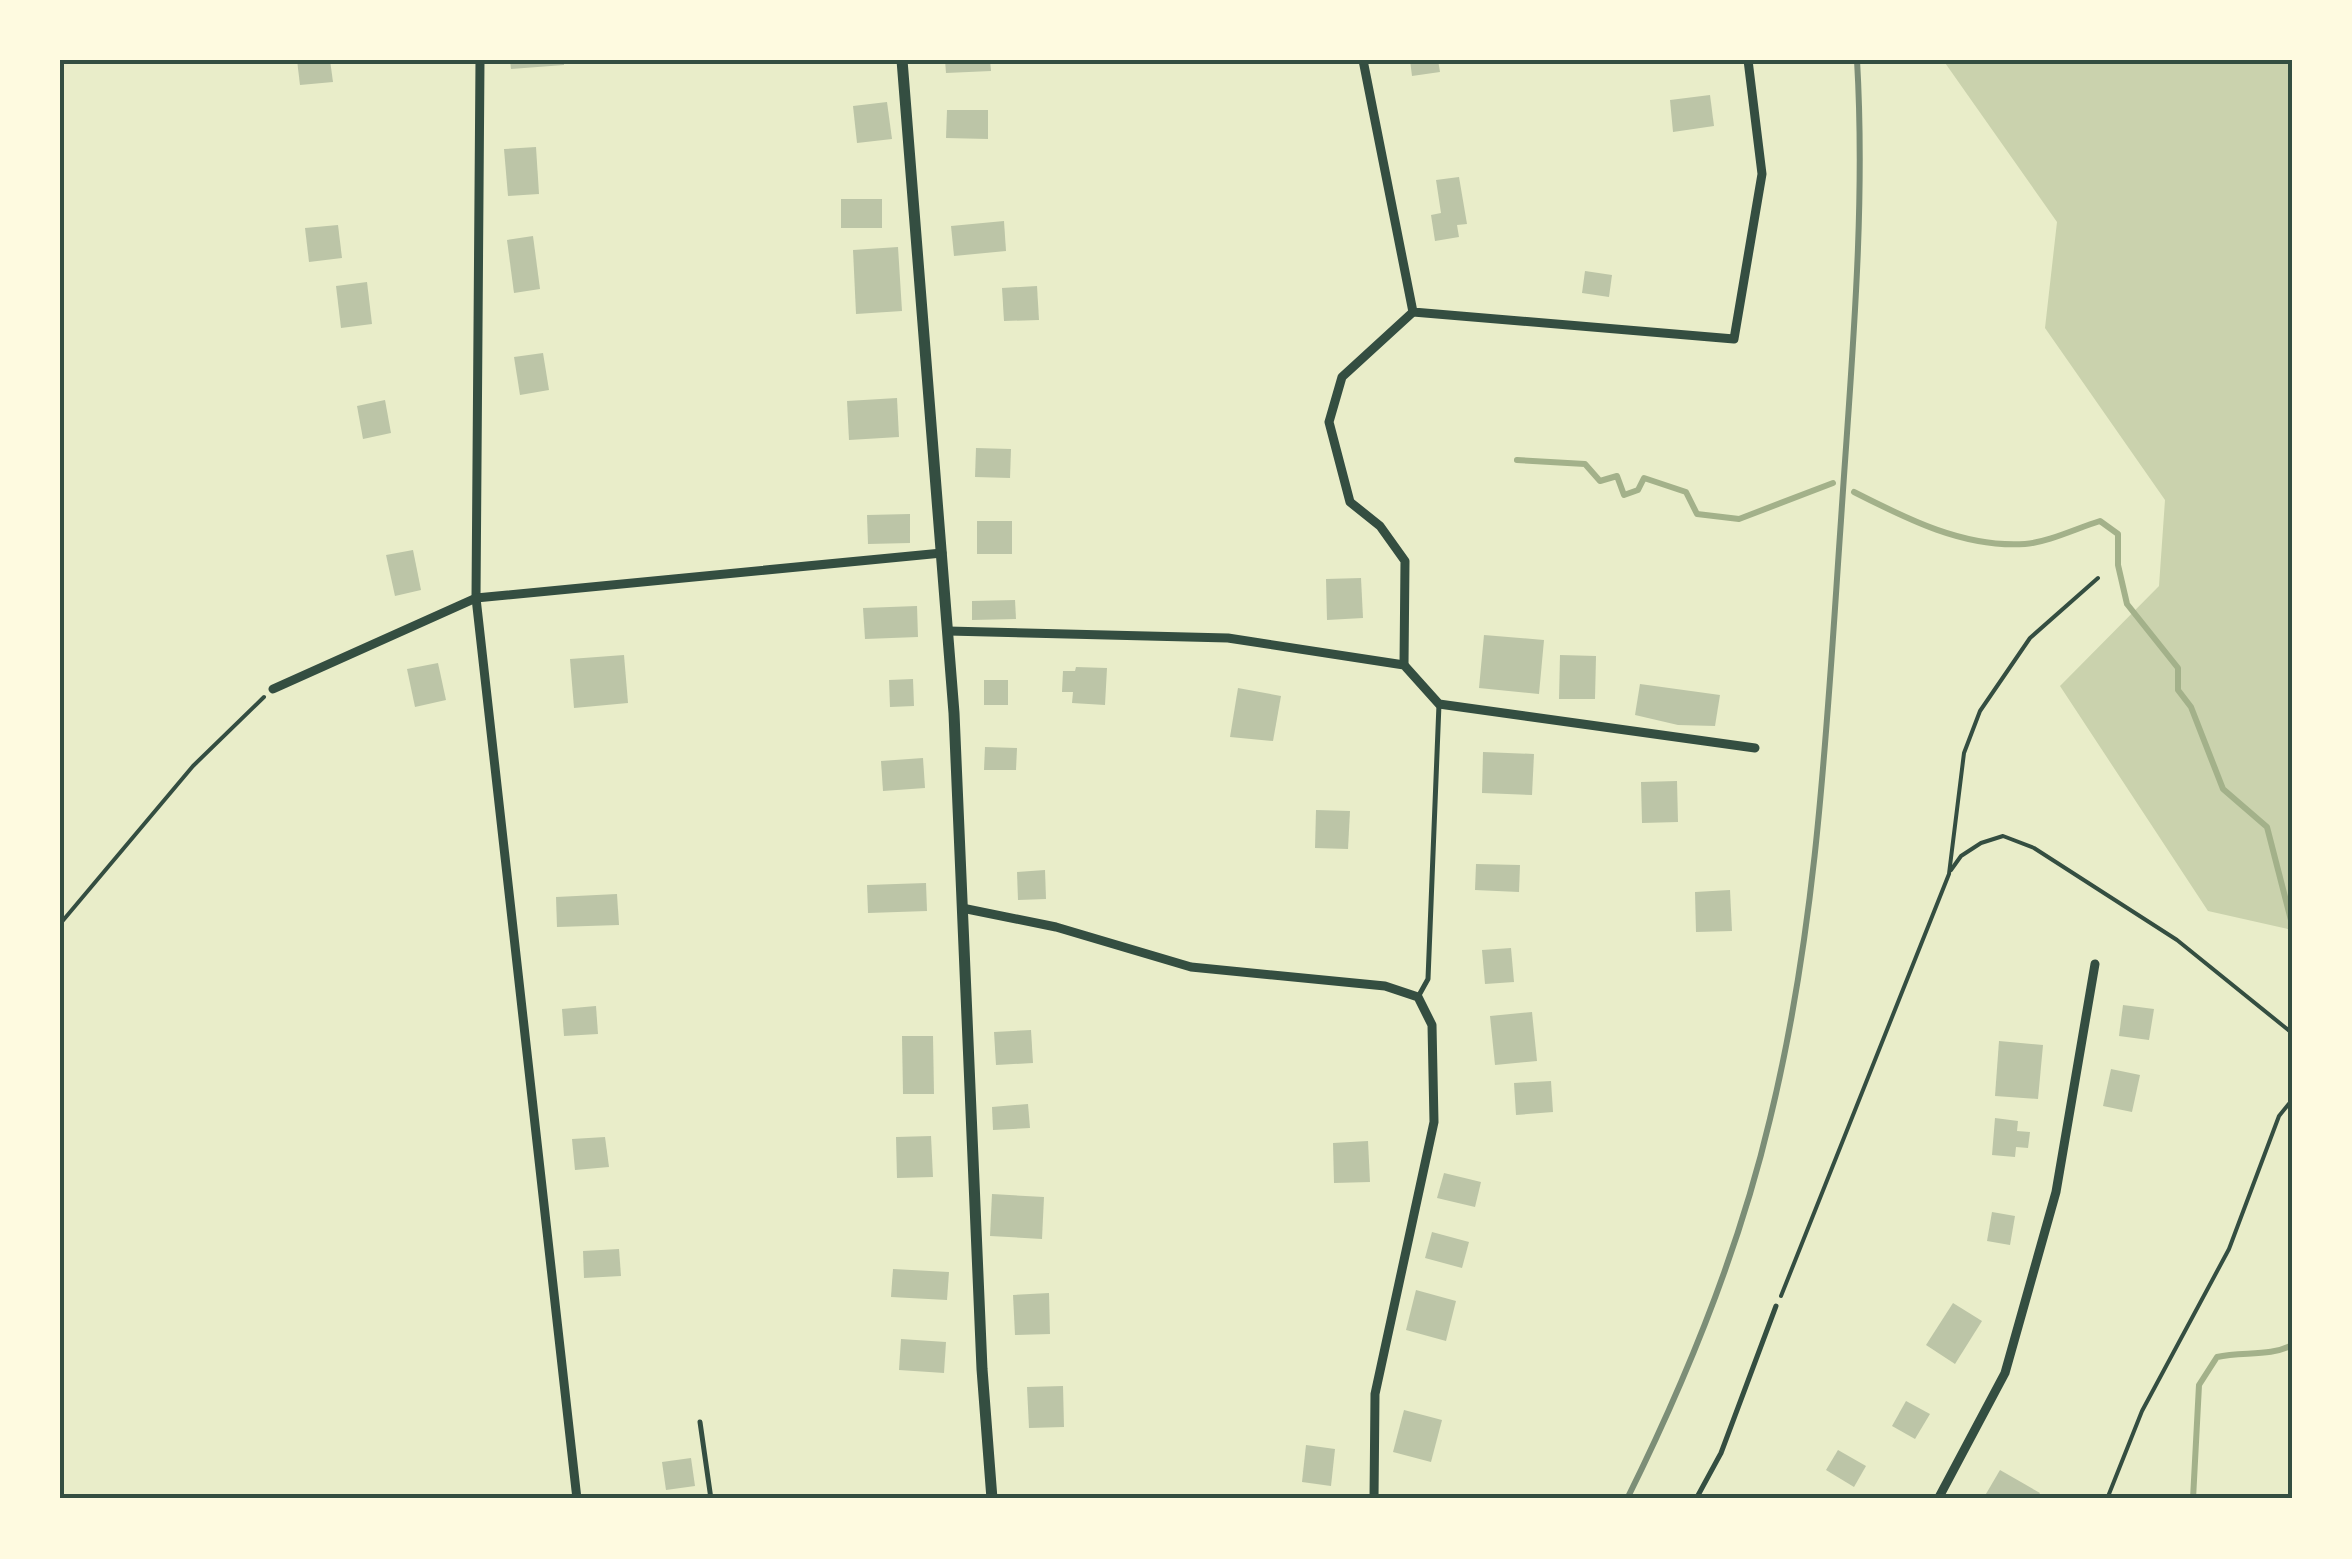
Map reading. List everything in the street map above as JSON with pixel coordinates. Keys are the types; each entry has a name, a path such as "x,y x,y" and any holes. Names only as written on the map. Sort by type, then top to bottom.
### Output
{"street":[{"path":"480,60 476,598 578,1499"},
{"path":"902,60 948,631 981,1350 992,1499"},
{"path":"1363,60 1413,312"},
{"path":"1404,665 1405,562 1380,526 1350,502 1329,422 1342,377 1413,312 1734,339 1762,174 1748,60"},
{"path":"272,689 476,598 942,553"},
{"path":"948,631 1228,638 1404,665 1439,704 1755,748"},
{"path":"962,908 1056,927 1191,967 1385,986 1418,997 1432,1025 1434,1122 1375,1394 1374,1499"},
{"path":"1938,1499 2005,1373 2056,1192 2095,964"}],"lane":[{"path":"1418,997 1428,979 1439,704"},
{"path":"1696,1499 1721,1453 1776,1306"},
{"path":"700,1422 711,1499"}],"path":[{"path":"1949,874 1964,754 1980,711 2030,638 2098,578"},
{"path":"60,924 193,766 272,689"},
{"path":"1776,1306 1949,874 1960,856 2002,836 2034,848 2178,940 2292,1033"},
{"path":"2107,1499 2142,1411 2229,1249 2280,1116 2292,1100"}],"green space":[{"path":"1943,60 2292,60 2292,930 2208,911 2060,686 2159,586 2165,500 2045,328 2057,222"}],"building":[{"path":"297,60 330,60 333,82 300,85"},
{"path":"510,60 564,60 564,65 511,69"},
{"path":"945,60 990,60 991,71 946,73"},
{"path":"1410,60 1438,60 1440,72 1412,76"},
{"path":"1710,95 1714,126 1673,132 1670,100"},
{"path":"887,102 892,139 857,143 853,106"},
{"path":"947,110 988,110 988,139 946,138"},
{"path":"536,147 539,194 508,196 504,149"},
{"path":"1459,177 1467,224 1457,225 1459,237 1435,241 1431,215 1441,213 1436,180"},
{"path":"841,199 882,199 882,228 841,228"},
{"path":"1004,221 1006,251 954,256 951,226"},
{"path":"338,225 342,258 309,262 305,228"},
{"path":"533,236 540,289 514,293 507,240"},
{"path":"898,247 902,311 856,314 853,250"},
{"path":"1585,271 1612,275 1609,297 1582,293"},
{"path":"367,282 372,324 341,328 336,286"},
{"path":"1037,286 1039,320 1004,321 1002,288"},
{"path":"543,353 549,390 520,395 514,357"},
{"path":"897,398 899,437 849,440 847,401"},
{"path":"385,400 391,433 363,439 357,406"},
{"path":"976,448 1011,449 1010,478 975,477"},
{"path":"910,514 910,543 868,544 867,515"},
{"path":"977,521 1012,521 1012,554 977,554"},
{"path":"413,550 421,590 395,596 386,555"},
{"path":"1361,578 1363,618 1327,620 1326,579"},
{"path":"1015,600 1016,619 972,620 972,601"},
{"path":"917,606 918,637 865,639 863,608"},
{"path":"1484,635 1544,640 1539,694 1479,688"},
{"path":"624,655 628,703 574,708 570,659"},
{"path":"1560,655 1596,656 1595,699 1559,699"},
{"path":"438,663 446,700 415,707 407,669"},
{"path":"1076,667 1107,668 1105,705 1072,703 1073,692 1062,692 1063,671 1075,671"},
{"path":"913,679 914,706 890,707 889,680"},
{"path":"984,680 1008,680 1008,705 984,705"},
{"path":"1640,684 1720,695 1715,726 1678,725 1635,715"},
{"path":"1238,688 1281,696 1273,741 1230,737"},
{"path":"985,747 1017,748 1016,770 984,770"},
{"path":"1483,752 1534,754 1532,795 1482,793"},
{"path":"923,758 925,788 883,791 881,761"},
{"path":"1677,781 1678,822 1642,823 1641,782"},
{"path":"1316,810 1350,811 1348,849 1315,848"},
{"path":"1476,864 1520,865 1519,892 1475,890"},
{"path":"1045,870 1046,899 1018,900 1017,872"},
{"path":"926,883 927,911 868,913 867,885"},
{"path":"1730,890 1732,931 1696,932 1695,892"},
{"path":"617,894 619,925 557,927 556,897"},
{"path":"1511,948 1514,982 1485,984 1482,950"},
{"path":"2123,1005 2154,1009 2149,1040 2119,1036"},
{"path":"596,1006 598,1034 564,1036 562,1009"},
{"path":"1532,1012 1537,1061 1495,1065 1490,1016"},
{"path":"1031,1030 1033,1063 996,1065 994,1032"},
{"path":"902,1036 933,1036 934,1094 903,1094"},
{"path":"1999,1041 2043,1045 2038,1099 1995,1096"},
{"path":"2111,1069 2140,1075 2132,1112 2103,1106"},
{"path":"1551,1081 1553,1112 1516,1115 1514,1083"},
{"path":"1028,1104 1030,1128 993,1130 992,1107"},
{"path":"1995,1118 2018,1121 2017,1131 2030,1132 2028,1148 2016,1147 2015,1157 1992,1155"},
{"path":"931,1136 933,1177 897,1178 896,1137"},
{"path":"605,1137 609,1167 575,1170 572,1139"},
{"path":"1368,1141 1370,1182 1334,1183 1333,1143"},
{"path":"1444,1173 1481,1182 1475,1207 1437,1198"},
{"path":"992,1194 1044,1197 1042,1239 990,1236"},
{"path":"1992,1212 2015,1216 2010,1245 1987,1241"},
{"path":"1432,1232 1469,1242 1462,1268 1425,1258"},
{"path":"619,1249 621,1276 584,1278 583,1251"},
{"path":"893,1269 949,1272 947,1300 891,1297"},
{"path":"1416,1290 1456,1301 1446,1341 1406,1330"},
{"path":"1049,1293 1050,1334 1015,1335 1013,1295"},
{"path":"1953,1303 1982,1321 1955,1364 1926,1345"},
{"path":"901,1339 946,1342 944,1373 899,1370"},
{"path":"1063,1386 1064,1427 1029,1428 1027,1387"},
{"path":"1906,1401 1930,1414 1915,1439 1892,1426"},
{"path":"1404,1410 1442,1420 1431,1462 1393,1452"},
{"path":"1306,1445 1335,1449 1331,1486 1302,1482"},
{"path":"1838,1450 1866,1466 1854,1487 1826,1470"},
{"path":"691,1458 695,1486 666,1490 662,1462"},
{"path":"2000,1470 2040,1493 2037,1499 1983,1499"}],"waterway":[{"path":"1517,460 1585,464 1600,481 1617,476 1624,495 1638,490 1644,478 1686,492 1697,514 1739,519 1833,483"},
{"path":"1854,492 1915,521 1980,541 2034,543 2100,521 2118,534 2118,565 2127,604 2178,668 2178,690 2191,707 2223,789 2267,827 2292,924"},
{"path":"2193,1499 2199,1385 2217,1357 2275,1351 2292,1345"}],"railway":[{"path":"1627,1499 1690,1360 1743,1217 1770,1119 1799,971 1825,746 1853,348 1860,175 1857,60"}]}
